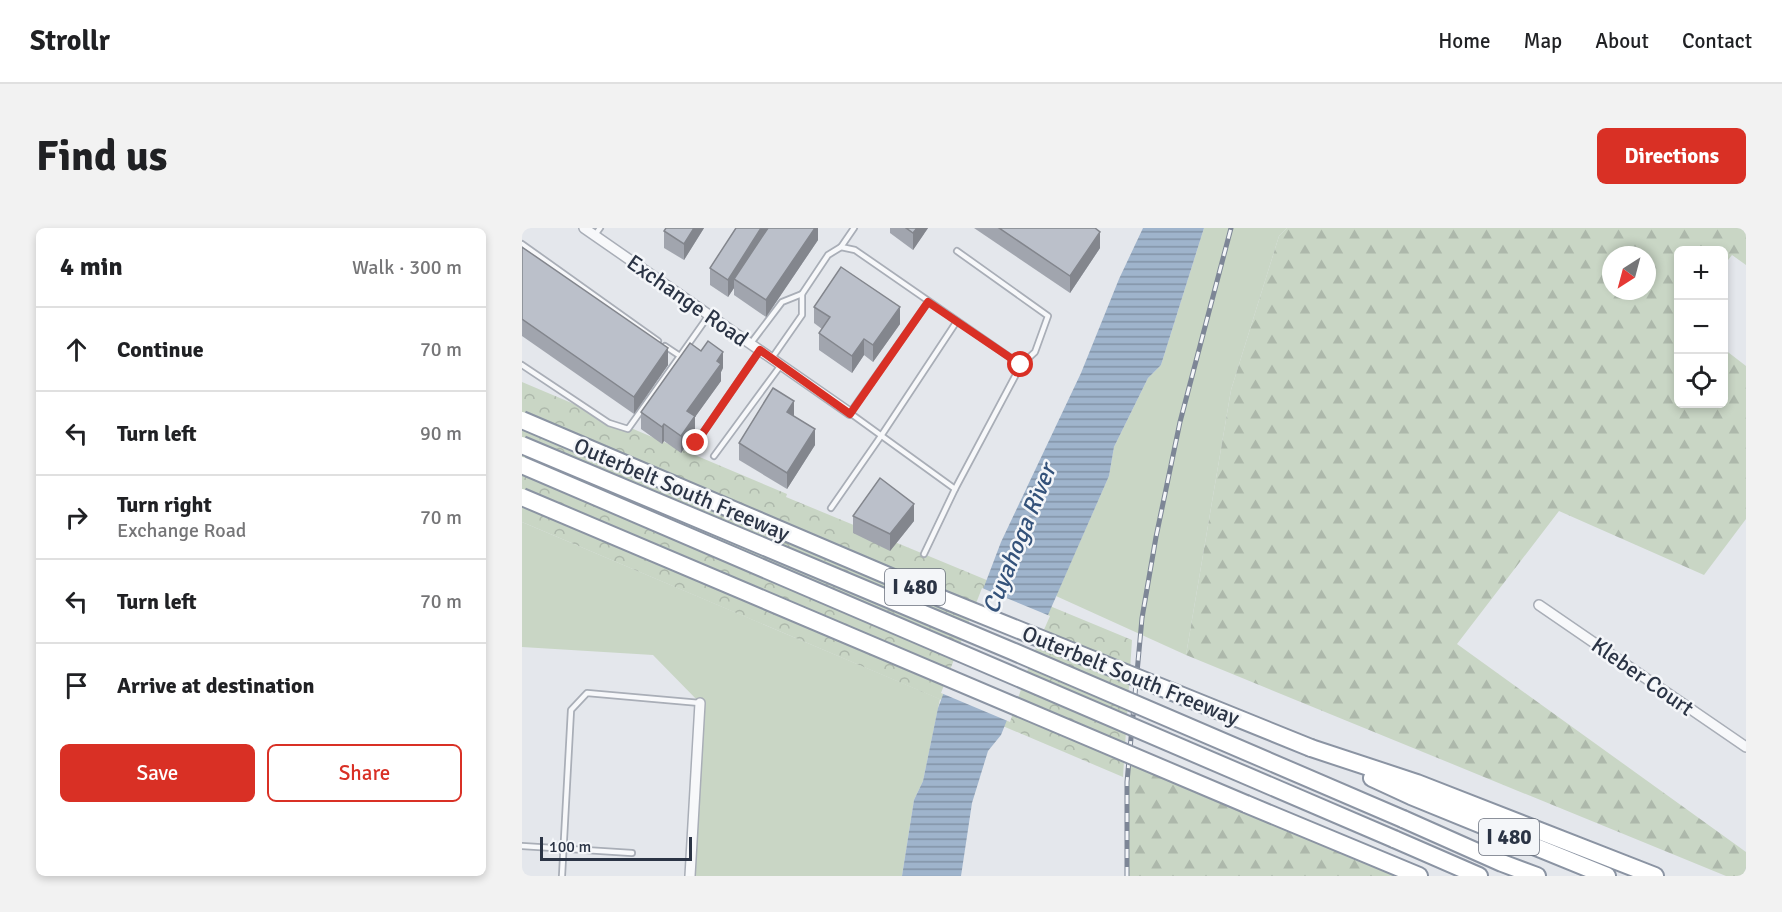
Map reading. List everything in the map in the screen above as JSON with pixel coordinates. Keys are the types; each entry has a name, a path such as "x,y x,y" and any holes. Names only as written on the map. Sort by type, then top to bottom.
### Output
{"highway":[{"name":"Outerbelt South Freeway","path":"522,420 935,596 1414,790 1607,876"},
{"path":"522,445 1012,651 1502,863 1537,876"},
{"path":"522,465 1479,876"},
{"path":"522,497 1419,876"},
{"path":"1414,790 1655,876"}],"street":[{"name":"Exchange Road","path":"584,228 598,232 709,315 850,414"},
{"name":"Kleber Court","path":"1539,604 1746,747"},
{"path":"690,876 700,703"}],"lane":[{"path":"772,358 802,315 802,294 828,255 841,247 854,228"},
{"path":"522,244 680,356"},
{"path":"841,247 855,250 1021,365"},
{"path":"924,554 955,489 1021,365 1035,352 1048,316 957,251"},
{"path":"751,344 782,302 802,294"},
{"path":"928,302 850,414 955,489"},
{"path":"522,365 609,423 628,429 709,315"},
{"path":"831,508 957,321"},
{"path":"696,443 760,350"},
{"path":"714,456 782,365"},
{"path":"562,876 571,710 587,693 700,703"},
{"path":"522,846 632,853"}],"green space":[{"path":"1204,228 1287,228 1279,236 1231,390 1186,655 1056,596 1109,476 1114,447 1148,378 1161,365"},
{"path":"1287,228 1746,228 1746,265 1732,255 1728,260 1728,246 1674,246 1674,408 1728,408 1728,352 1746,366 1746,519 1704,575 1559,511 1457,644 1746,852 1746,876 1726,876 1186,655 1231,390 1279,236"},
{"path":"522,382 787,494 786,497 1132,640 1123,777 522,522"},
{"path":"522,522 940,699 923,781 914,800 902,876 690,876 700,703 653,655 522,647"},
{"path":"1130,751 1411,876 1127,876 1127,782"}],"water":[{"name":"Cuyahoga River","path":"1143,228 1204,228 1161,365 1148,378 1114,447 1109,476 1030,656 1001,735 988,751 972,803 961,876 902,876 914,800 923,781 938,708 1001,542 1081,373 1119,279"}],"pier":[{"path":"982,588 1050,616 1032,657 1010,722 941,693"}],"building":[{"path":"666,228 694,228 684,244 664,231"},
{"path":"736,228 761,228 728,280 710,268"},
{"path":"768,228 815,228 766,300 734,279"},
{"path":"906,228 917,228 913,233"},
{"path":"999,228 1095,228 1100,232 1070,276"},
{"path":"522,247 668,348 634,397 522,319"},
{"path":"841,267 900,307 873,345 864,339 852,356 819,333 830,317 814,307"},
{"path":"708,341 723,352 717,361 721,364 687,411 695,416 681,436 664,424 662,427 641,412 690,343 701,351"},
{"path":"773,388 794,401 787,412 815,429 787,473 739,443"},
{"path":"880,478 914,504 890,534 853,516"}],"railway":[{"path":"1127,876 1127,782 1142,618 1180,422 1231,228"}],"route":[{"path":"696,443 760,350 850,414 928,302 1021,365"}]}
